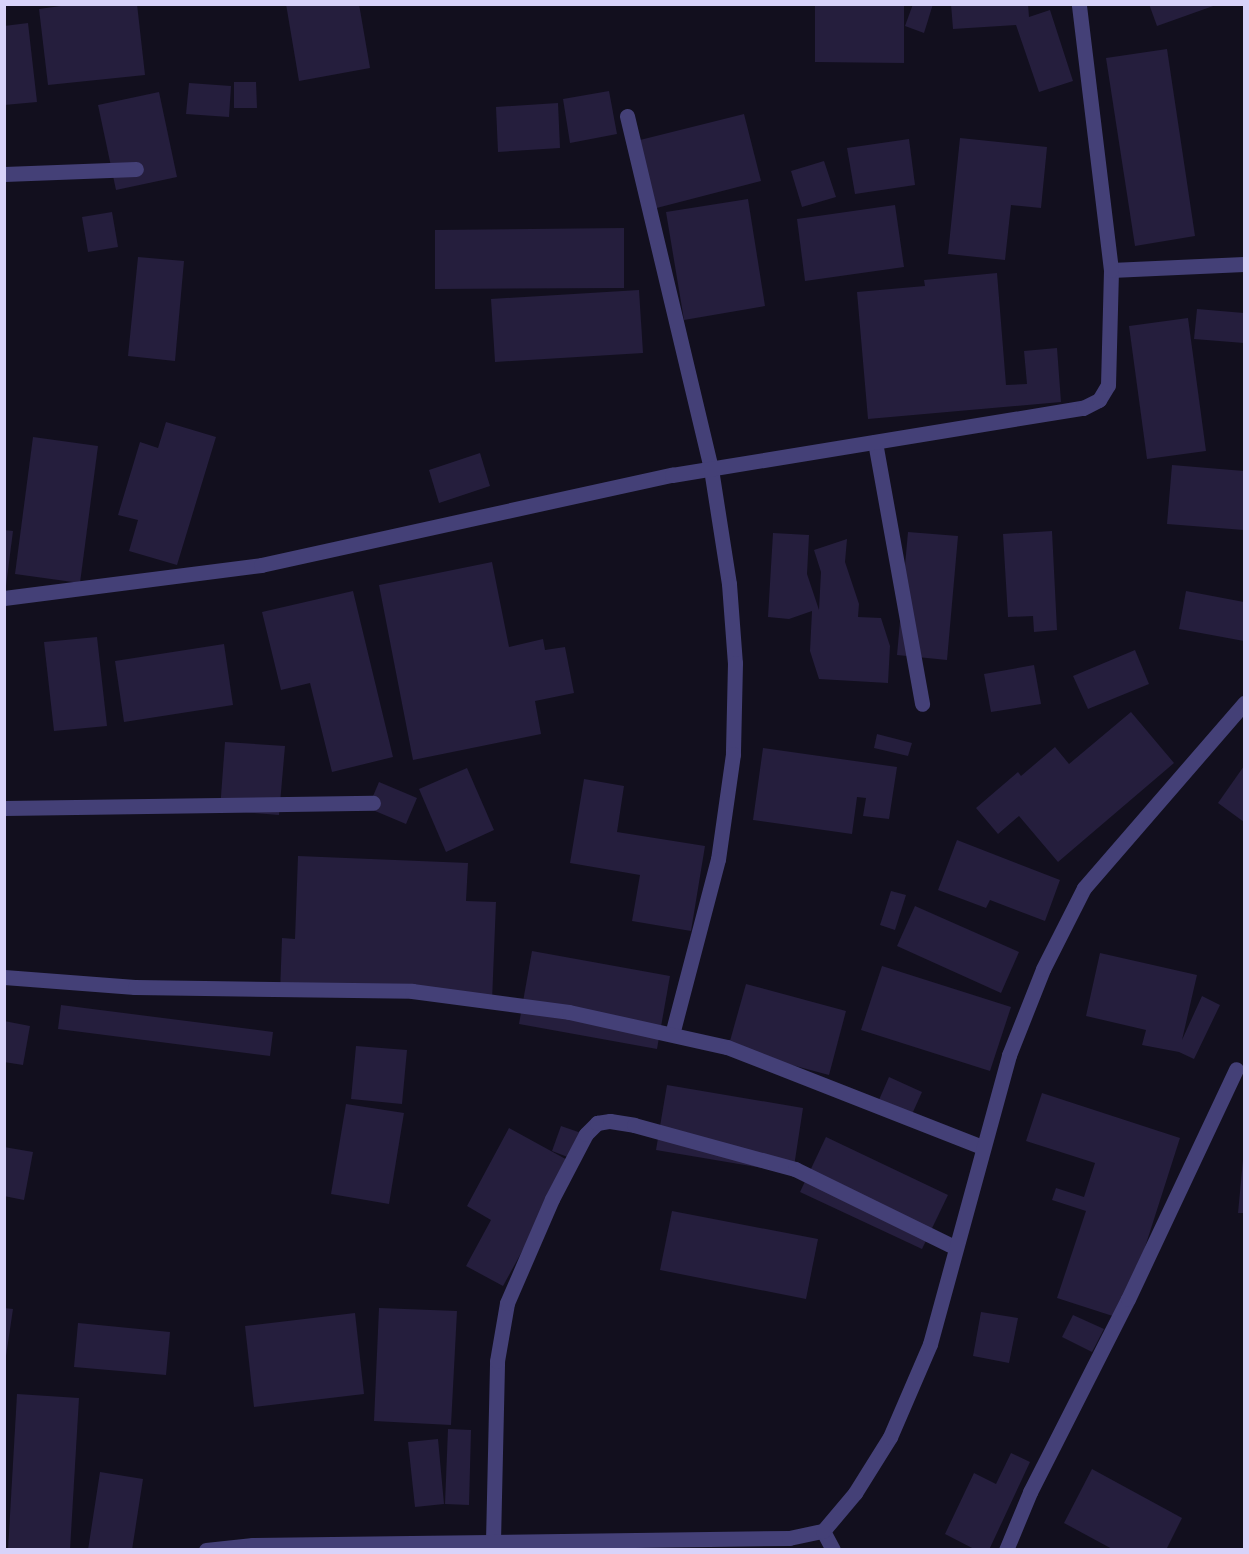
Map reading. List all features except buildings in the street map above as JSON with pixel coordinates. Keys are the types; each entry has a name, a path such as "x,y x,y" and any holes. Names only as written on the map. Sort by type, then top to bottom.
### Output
{"street":[{"path":"4,598 261,565 711,469 1083,408 1100,400 1108,385 1111,270 1079,4"},
{"path":"627,116 711,469 729,584 734,652 734,754 718,859 672,1034"},
{"path":"4,174 136,169"},
{"path":"1111,270 1245,264"},
{"path":"875,442 922,704"},
{"path":"206,1550 253,1545 789,1538 823,1530 855,1492 890,1437 930,1344 1009,1055 1043,969 1084,888 1245,703"},
{"path":"4,808 373,803"},
{"path":"4,977 135,987 412,991 570,1012 727,1047 982,1147"},
{"path":"1006,1550 1030,1492 1128,1299 1236,1069"},
{"path":"493,1541 497,1361 507,1303 557,1190 585,1134 597,1123 610,1121 634,1125 795,1169 956,1248"},
{"path":"823,1530 833,1550"}]}
